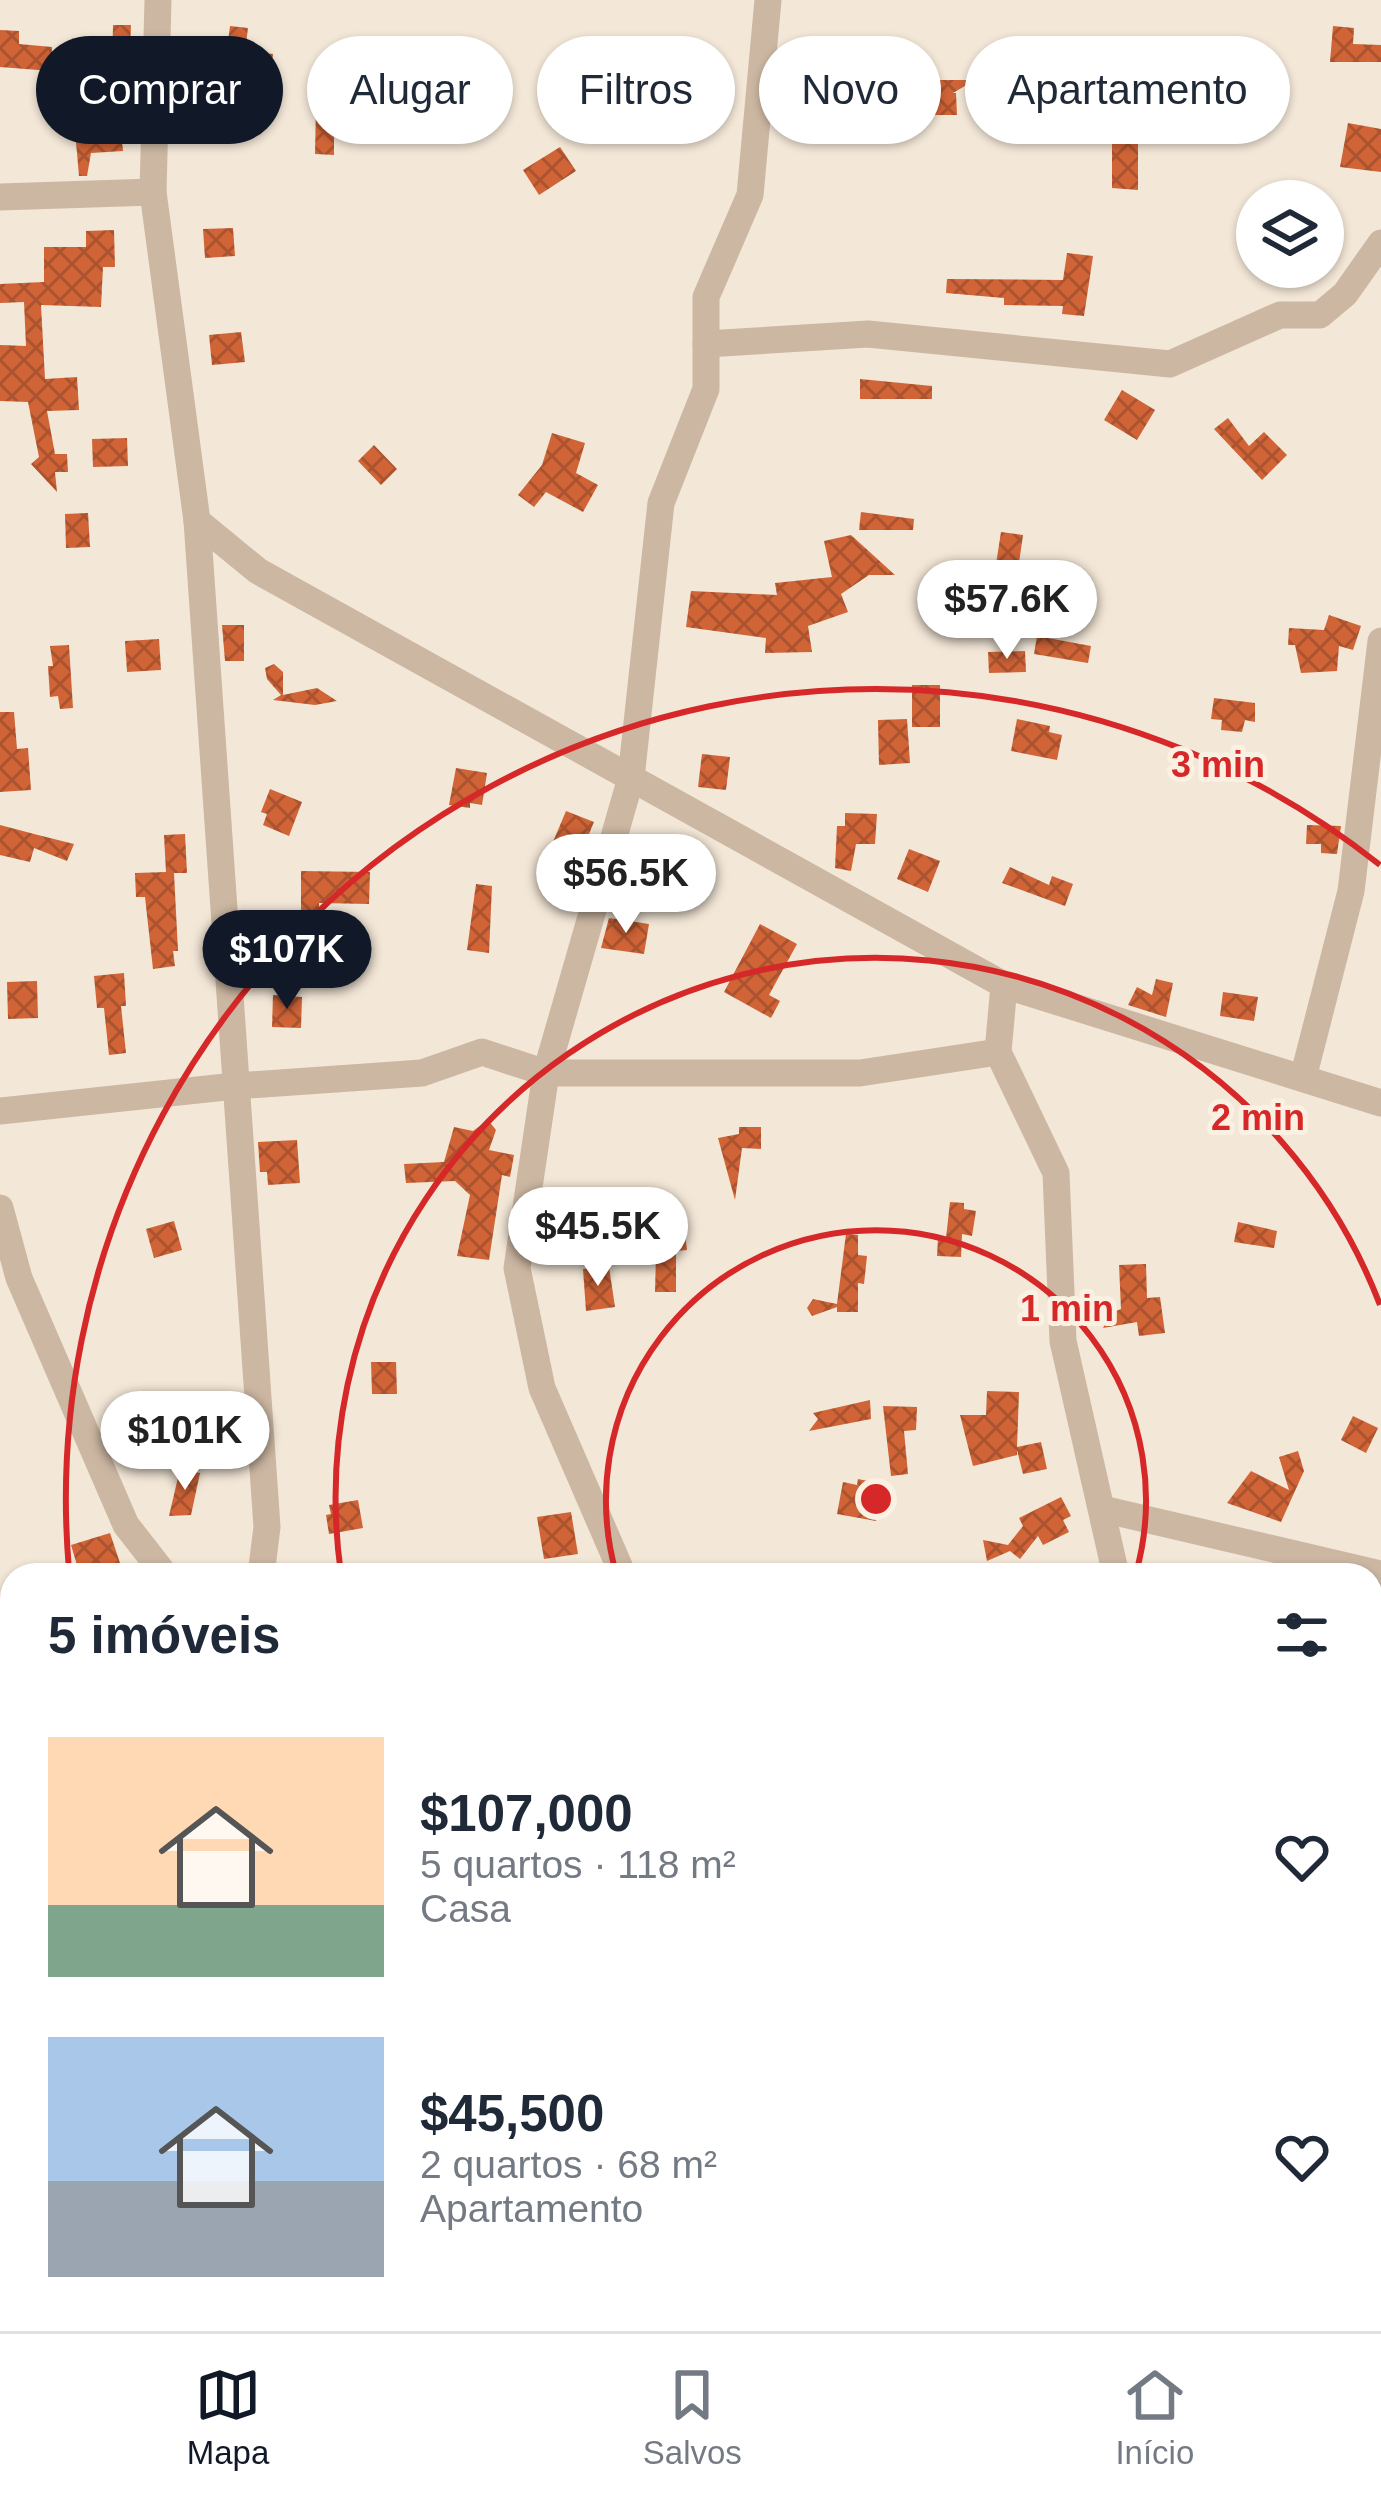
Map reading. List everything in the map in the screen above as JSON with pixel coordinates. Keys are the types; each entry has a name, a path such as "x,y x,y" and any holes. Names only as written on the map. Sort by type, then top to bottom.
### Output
{"street":[{"path":"158,0 153,192 197,521 267,1527 262,1563"},
{"path":"618,1563 542,1388 517,1268 546,1073 631,778 661,503 706,388 706,297 750,195 768,0"},
{"path":"0,196 153,192"},
{"path":"706,344 868,334 1170,364 1280,315 1320,315 1345,294 1381,243"},
{"path":"197,521 258,571 1004,985 1381,1103"},
{"path":"1303,1078 1352,891 1381,641"},
{"path":"1004,985 998,1052 1056,1173 1063,1341 1113,1563"},
{"path":"0,1111 235,1085 422,1073 482,1052 546,1073 860,1073 998,1052"},
{"path":"0,1208 19,1278 126,1526 155,1563"},
{"path":"1102,1509 1334,1563"}],"building":[{"path":"113,25 131,25 131,36 113,36"},
{"path":"230,26 248,28 247,36 229,36"},
{"path":"1333,26 1354,28 1353,44 1381,45 1381,62 1330,62"},
{"path":"0,30 19,31 19,44 36,46 36,70 0,67"},
{"path":"941,80 965,80 965,86 953,93 957,115 941,115"},
{"path":"1348,123 1381,129 1381,172 1340,167"},
{"path":"76,144 122,144 123,151 91,153 87,176 79,176"},
{"path":"315,144 334,144 334,155 315,154"},
{"path":"1112,144 1138,144 1138,190 1112,188"},
{"path":"560,147 576,171 539,195 523,170"},
{"path":"233,228 235,256 205,258 203,229"},
{"path":"114,230 115,267 103,267 101,307 41,305 45,379 77,377 79,410 47,411 55,454 67,454 68,472 55,472 57,492 31,464 39,457 28,402 0,401 0,345 26,346 24,302 0,303 0,284 44,282 44,247 86,247 86,231"},
{"path":"1067,253 1093,256 1084,316 1062,314 1063,306 1004,305 1004,298 946,293 947,279 1063,280"},
{"path":"241,332 245,362 212,365 209,335"},
{"path":"860,379 932,386 932,399 860,399"},
{"path":"1122,390 1155,410 1137,440 1104,420"},
{"path":"1228,418 1249,446 1264,432 1287,455 1262,480 1214,429"},
{"path":"552,433 585,443 576,473 598,485 583,512 546,492 534,507 518,495 542,465"},
{"path":"127,438 128,466 93,467 92,439"},
{"path":"374,445 397,469 381,485 358,461"},
{"path":"861,512 914,519 913,530 859,530"},
{"path":"88,513 90,547 66,548 65,514"},
{"path":"1001,532 1023,535 1015,591 1022,592 1021,612 947,607 949,587 992,590"},
{"path":"851,535 895,575 869,575 841,594 848,612 808,626 812,652 765,653 766,638 686,627 691,591 777,595 775,583 832,577 824,541"},
{"path":"1329,615 1361,626 1353,650 1339,646 1337,671 1301,673 1295,645 1288,645 1289,628 1324,630"},
{"path":"222,625 244,625 244,661 225,661"},
{"path":"1037,636 1091,646 1088,663 1034,654"},
{"path":"159,639 161,670 127,672 125,641"},
{"path":"69,645 73,708 60,709 58,696 50,697 50,646"},
{"path":"1025,651 1026,672 989,673 988,652"},
{"path":"274,664 283,672 283,695 317,688 337,701 315,705 273,700 281,695 267,679 265,668"},
{"path":"912,685 940,685 940,727 912,727"},
{"path":"1214,698 1255,703 1255,722 1245,720 1242,732 1221,730 1222,720 1211,719"},
{"path":"0,712 14,712 17,749 28,748 31,790 0,792"},
{"path":"907,719 910,763 879,765 878,720"},
{"path":"1017,719 1050,726 1049,732 1062,735 1057,760 1011,751"},
{"path":"702,754 730,757 726,790 698,787"},
{"path":"456,768 487,773 482,805 449,805"},
{"path":"270,789 302,802 289,836 263,825 267,814 261,812"},
{"path":"566,811 594,822 581,853 553,842"},
{"path":"845,813 877,814 875,844 856,844 851,871 835,868 837,826 845,826"},
{"path":"0,825 74,844 67,861 34,848 30,862 0,855"},
{"path":"1307,825 1341,826 1337,854 1321,853 1321,844 1306,844"},
{"path":"185,834 187,873 174,873 175,966 153,969 145,897 136,897 135,873 166,872 164,835"},
{"path":"909,849 940,861 928,892 897,879"},
{"path":"1010,867 1049,885 1052,876 1073,884 1065,906 1002,883"},
{"path":"301,871 370,872 369,904 319,903 320,941 301,941"},
{"path":"476,884 492,886 489,953 467,950"},
{"path":"609,918 649,924 644,954 601,948"},
{"path":"760,924 797,944 769,995 780,1001 771,1018 724,992"},
{"path":"124,973 126,1006 121,1006 126,1053 109,1055 104,1008 97,1008 94,976"},
{"path":"1156,979 1173,983 1166,1017 1128,1005 1137,987 1152,995"},
{"path":"37,981 38,1018 8,1019 7,982"},
{"path":"1223,992 1258,997 1254,1021 1220,1016"},
{"path":"273,995 302,997 301,1028 272,1027"},
{"path":"488,1120 496,1130 489,1150 514,1155 510,1177 502,1175 489,1260 457,1256 470,1195 455,1181 406,1183 404,1164 444,1162 454,1127 473,1131"},
{"path":"739,1127 761,1127 761,1149 742,1148 735,1200 718,1138 739,1134"},
{"path":"297,1140 300,1183 268,1185 267,1172 260,1172 258,1142"},
{"path":"950,1202 964,1203 964,1209 976,1211 972,1236 962,1234 961,1257 937,1256 938,1238 946,1238"},
{"path":"174,1221 182,1250 154,1258 146,1229"},
{"path":"1238,1222 1277,1231 1274,1248 1234,1242"},
{"path":"684,1226 687,1250 676,1251 676,1292 655,1292 656,1254 623,1262 618,1243 654,1234 653,1230"},
{"path":"846,1234 858,1235 858,1255 867,1256 864,1284 858,1283 858,1312 837,1312 837,1307 812,1316 807,1308 813,1299 837,1304"},
{"path":"1146,1264 1147,1298 1160,1297 1165,1333 1139,1336 1137,1322 1103,1328 1111,1313 1121,1309 1119,1265"},
{"path":"609,1267 615,1307 586,1311 583,1269"},
{"path":"371,1362 396,1362 397,1394 372,1394"},
{"path":"987,1391 1019,1392 1017,1447 1041,1442 1047,1469 1023,1474 1017,1450 1017,1455 973,1466 960,1415 986,1415"},
{"path":"870,1400 871,1419 809,1431 818,1419 813,1413"},
{"path":"883,1406 917,1407 916,1430 904,1431 908,1474 891,1476"},
{"path":"1353,1416 1378,1428 1366,1453 1341,1440"},
{"path":"1298,1451 1304,1471 1281,1522 1227,1503 1251,1471 1289,1490 1279,1457"},
{"path":"180,1469 200,1473 191,1515 169,1516"},
{"path":"858,1479 883,1484 876,1521 837,1514 843,1482 857,1485"},
{"path":"1061,1497 1071,1516 1063,1520 1069,1532 1043,1545 1038,1536 1020,1559 1010,1551 987,1561 983,1540 1008,1545 1023,1526 1019,1518"},
{"path":"358,1500 363,1528 329,1534 329,1505"},
{"path":"571,1512 578,1554 544,1559 537,1517"},
{"path":"110,1533 120,1563 76,1563 71,1545"}]}
